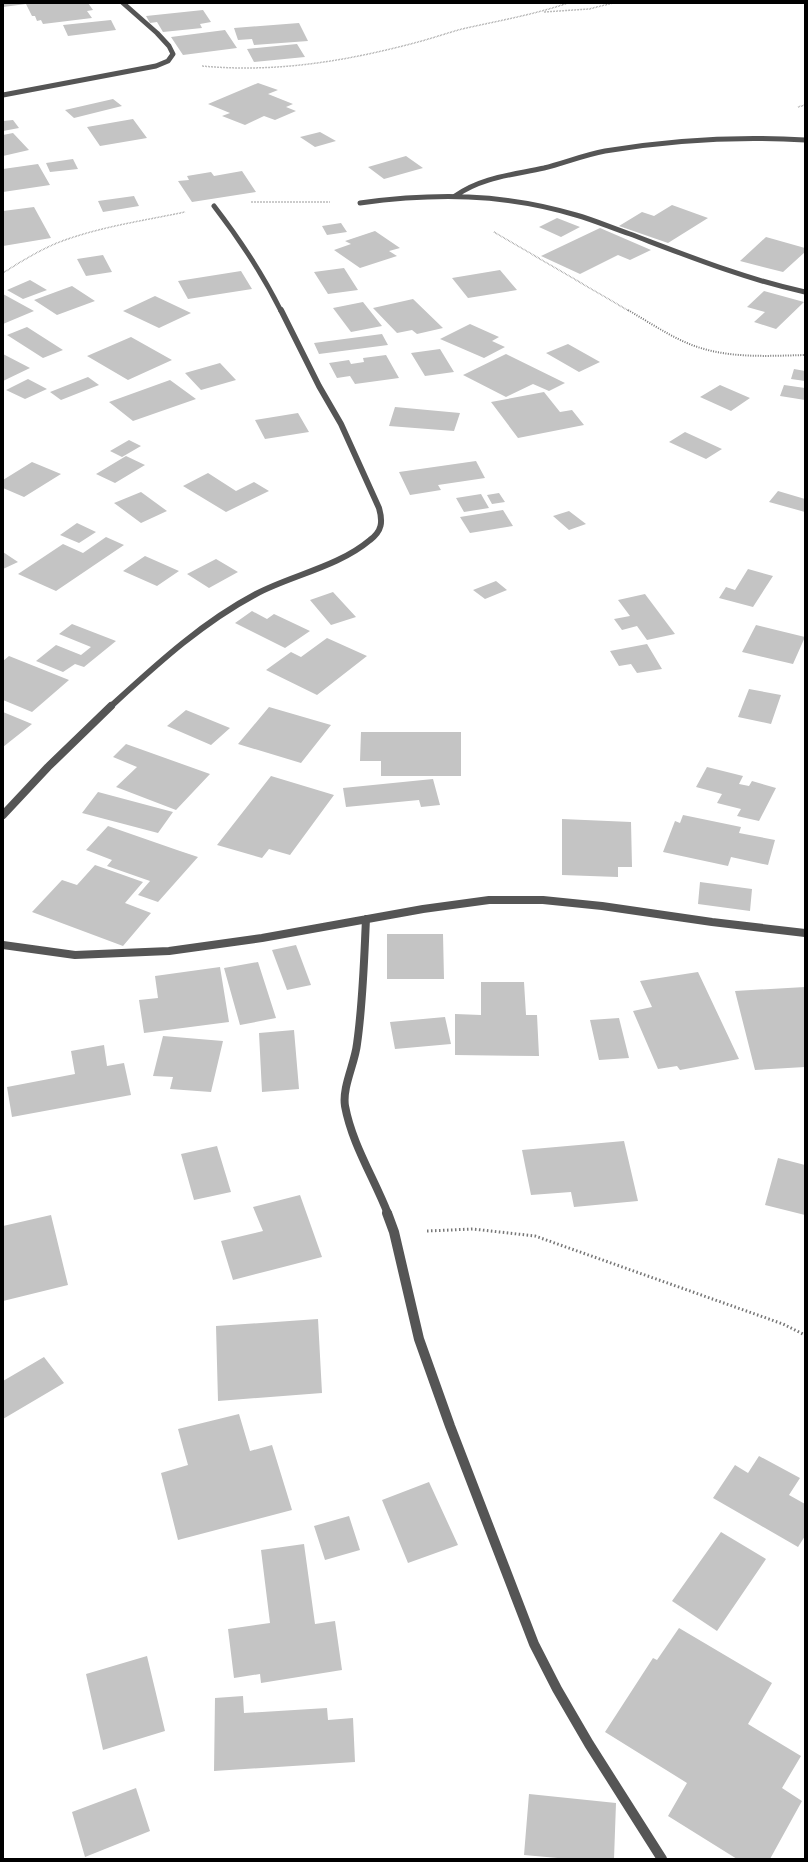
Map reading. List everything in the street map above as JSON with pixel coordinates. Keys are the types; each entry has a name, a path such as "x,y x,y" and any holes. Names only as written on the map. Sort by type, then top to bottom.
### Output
{"street":[{"path":"3,95 126,73 156,66 168,60 173,54 168,43 132,13 123,3"},
{"path":"454,196 474,184 492,177 543,168 613,150 724,139 805,140"},
{"path":"360,202 430,196 454,196 553,208 577,215 755,280 805,292"},
{"path":"3,815 48,766 104,712 169,654 223,613 256,594 370,542 380,530 382,520 379,508 341,424 263,277 245,248 214,206"},
{"path":"3,944 75,955 169,951 262,938 423,909 489,900 543,900 602,906 712,922 805,933"},
{"path":"366,919 363,999 357,1046 348,1080 345,1105 355,1139 380,1191 394,1232 419,1339 484,1517 534,1644 588,1744 662,1859"}],"path":[{"path":"168,60 223,69 249,70 327,62 372,53 468,28 539,13 568,3"},
{"path":"539,13 589,9 613,3"},
{"path":"3,273 44,249 91,232 214,206 255,202 360,202"},
{"path":"491,230 661,329 696,346 720,352 748,356 805,355"},
{"path":"394,1232 474,1229 535,1236 783,1324 805,1335"}],"building":[{"path":"3,3 88,3 93,10 87,11 92,18 43,24 41,20 37,21 35,16 32,16 26,4 3,7"},
{"path":"203,10 211,22 200,24 202,28 163,32 157,22 150,23 146,16"},
{"path":"111,20 116,30 68,36 63,25"},
{"path":"299,23 308,41 254,45 252,39 238,40 234,28"},
{"path":"225,30 237,48 183,55 171,37"},
{"path":"297,44 305,57 254,62 247,49"},
{"path":"258,83 278,90 268,94 293,104 286,107 296,111 275,120 264,116 245,125 222,116 230,113 208,104"},
{"path":"113,99 122,106 74,118 65,110"},
{"path":"133,119 147,138 100,146 87,127"},
{"path":"13,120 19,128 3,131 3,121"},
{"path":"320,132 336,141 315,147 300,137"},
{"path":"13,133 29,150 3,156 3,135"},
{"path":"406,156 423,168 384,179 368,167"},
{"path":"73,159 78,169 50,172 46,163"},
{"path":"38,164 50,185 3,192 3,169"},
{"path":"242,171 256,192 192,202 178,181 189,180 187,176 211,172 214,176"},
{"path":"134,196 139,206 103,212 98,201"},
{"path":"672,205 708,218 668,243 619,226 642,212 654,216"},
{"path":"34,207 51,238 3,246 3,211"},
{"path":"557,218 580,227 561,237 539,227"},
{"path":"341,223 347,232 327,235 322,226"},
{"path":"600,228 651,250 630,260 618,255 580,274 541,256"},
{"path":"375,231 400,248 389,251 397,256 360,268 334,250 351,244 345,241"},
{"path":"766,237 805,248 805,252 783,272 740,261"},
{"path":"103,255 112,272 86,276 77,259"},
{"path":"344,268 358,290 328,294 314,272"},
{"path":"500,270 517,290 468,298 452,278"},
{"path":"241,271 252,289 188,299 178,281"},
{"path":"30,280 47,290 23,299 7,290"},
{"path":"72,286 95,301 57,315 34,300"},
{"path":"764,291 804,302 776,329 754,322 765,312 747,307"},
{"path":"3,294 34,311 3,324"},
{"path":"155,296 191,313 159,328 123,311"},
{"path":"413,299 443,328 417,334 412,330 397,333 373,308"},
{"path":"363,302 382,326 351,332 333,308"},
{"path":"470,324 499,337 492,341 505,347 484,358 440,339"},
{"path":"27,327 63,350 43,358 7,335"},
{"path":"382,334 388,345 319,354 314,343"},
{"path":"131,337 172,360 128,380 87,356"},
{"path":"568,344 600,362 579,372 546,353"},
{"path":"440,349 454,372 425,376 411,353"},
{"path":"3,354 30,368 3,381"},
{"path":"506,354 565,383 549,391 533,384 506,397 463,375"},
{"path":"386,355 399,378 355,384 350,376 337,378 329,363 349,360 351,364 364,362 363,358"},
{"path":"220,363 236,380 201,390 185,373"},
{"path":"794,369 805,371 805,381 791,379"},
{"path":"88,377 99,385 61,400 50,392"},
{"path":"28,379 47,389 25,399 6,390"},
{"path":"170,380 196,399 133,421 109,402"},
{"path":"720,385 750,398 731,411 700,397"},
{"path":"784,385 805,388 805,400 780,396"},
{"path":"544,392 560,412 572,410 584,425 518,438 491,402"},
{"path":"395,407 460,413 454,431 389,426"},
{"path":"298,413 309,432 265,439 255,420"},
{"path":"685,432 722,449 706,459 669,442"},
{"path":"129,440 141,446 122,457 110,451"},
{"path":"126,456 145,465 115,483 96,474"},
{"path":"476,461 485,478 438,485 441,490 410,495 399,472"},
{"path":"32,462 61,474 24,497 3,488 3,480"},
{"path":"208,473 236,491 254,482 269,491 226,512 183,486"},
{"path":"778,491 805,499 805,512 769,502"},
{"path":"141,492 167,511 141,523 114,503"},
{"path":"499,493 505,502 492,504 487,495"},
{"path":"481,494 489,508 464,512 456,498"},
{"path":"503,510 513,526 470,533 460,517"},
{"path":"569,511 586,524 569,530 553,516"},
{"path":"77,523 96,532 79,543 60,535"},
{"path":"106,537 124,545 56,591 18,574 63,544 83,553"},
{"path":"3,552 18,562 3,569"},
{"path":"145,556 179,571 157,586 123,571"},
{"path":"216,559 238,572 209,588 187,574"},
{"path":"748,569 773,576 753,607 719,598 726,587 735,590"},
{"path":"496,581 507,590 485,599 473,590"},
{"path":"333,592 356,617 331,625 310,600"},
{"path":"645,594 675,634 647,640 637,626 622,630 614,619 630,616 618,600"},
{"path":"252,611 267,619 274,614 310,631 285,648 235,623"},
{"path":"72,624 116,641 84,667 75,664 63,672 36,661 56,645 81,655 91,647 59,634"},
{"path":"756,625 805,637 793,664 742,652"},
{"path":"327,638 367,656 317,695 266,670 291,652 301,657"},
{"path":"647,644 662,669 637,673 631,664 619,666 610,651"},
{"path":"9,656 69,680 32,712 3,700 3,661"},
{"path":"749,689 781,695 771,724 738,717"},
{"path":"269,707 331,725 301,763 238,744"},
{"path":"186,710 230,728 211,745 167,726"},
{"path":"3,712 32,724 3,747"},
{"path":"361,732 461,732 461,776 381,776 381,761 360,761"},
{"path":"126,744 210,774 176,810 116,787 137,767 113,757"},
{"path":"707,767 743,776 739,784 749,786 752,781 776,788 759,821 737,816 741,809 717,803 722,794 696,787"},
{"path":"271,776 334,795 290,855 269,849 262,858 217,845"},
{"path":"433,779 440,805 421,807 419,800 346,807 343,788"},
{"path":"98,792 173,812 158,833 82,813"},
{"path":"683,815 741,827 739,833 775,840 768,865 731,857 728,866 663,852 675,821 680,823"},
{"path":"562,819 631,822 632,867 618,867 618,877 562,875"},
{"path":"108,826 198,857 158,902 138,895 150,881 107,866 112,860 86,850"},
{"path":"95,865 143,882 125,903 151,913 123,946 32,912 62,880 77,885"},
{"path":"700,882 752,889 750,911 698,904"},
{"path":"387,934 443,934 444,979 387,979"},
{"path":"296,945 311,985 287,990 272,950"},
{"path":"258,962 276,1018 240,1025 224,968"},
{"path":"220,967 229,1022 144,1033 139,1000 158,998 155,976"},
{"path":"698,972 739,1059 680,1070 677,1066 658,1069 633,1011 652,1007 640,981"},
{"path":"481,982 524,982 526,1015 537,1015 539,1056 455,1055 455,1014 481,1015"},
{"path":"805,987 805,1067 755,1070 735,991"},
{"path":"445,1017 451,1044 395,1049 390,1022"},
{"path":"619,1018 629,1058 599,1060 590,1020"},
{"path":"294,1030 299,1089 262,1092 259,1033"},
{"path":"163,1036 223,1041 211,1092 170,1089 173,1077 153,1076"},
{"path":"104,1045 107,1066 124,1063 131,1095 12,1117 7,1087 75,1074 71,1051"},
{"path":"624,1141 638,1201 574,1207 571,1192 531,1195 522,1150"},
{"path":"217,1146 231,1192 194,1200 181,1154"},
{"path":"778,1158 805,1165 805,1215 765,1205"},
{"path":"300,1195 322,1257 233,1280 221,1241 263,1231 253,1207"},
{"path":"51,1215 68,1285 3,1301 3,1226"},
{"path":"318,1319 322,1393 218,1401 216,1326"},
{"path":"44,1357 64,1383 3,1419 3,1381"},
{"path":"239,1414 250,1451 272,1445 292,1510 178,1540 161,1473 188,1465 178,1429"},
{"path":"759,1456 800,1478 789,1495 805,1504 805,1536 798,1547 713,1498 735,1465 748,1473"},
{"path":"429,1482 458,1545 408,1563 382,1500"},
{"path":"349,1516 360,1550 325,1560 314,1526"},
{"path":"721,1532 766,1559 717,1631 672,1601"},
{"path":"304,1544 315,1624 335,1621 342,1670 261,1683 260,1674 234,1678 228,1629 270,1623 261,1550"},
{"path":"679,1628 772,1683 748,1724 801,1756 782,1788 802,1801 770,1859 737,1859 668,1816 687,1783 605,1732 653,1658 657,1660"},
{"path":"147,1656 165,1731 103,1750 86,1674"},
{"path":"243,1696 244,1713 327,1708 328,1720 353,1718 355,1762 214,1771 215,1698"},
{"path":"136,1788 150,1831 85,1857 72,1812"},
{"path":"529,1794 616,1803 614,1859 569,1859 524,1855"}]}
